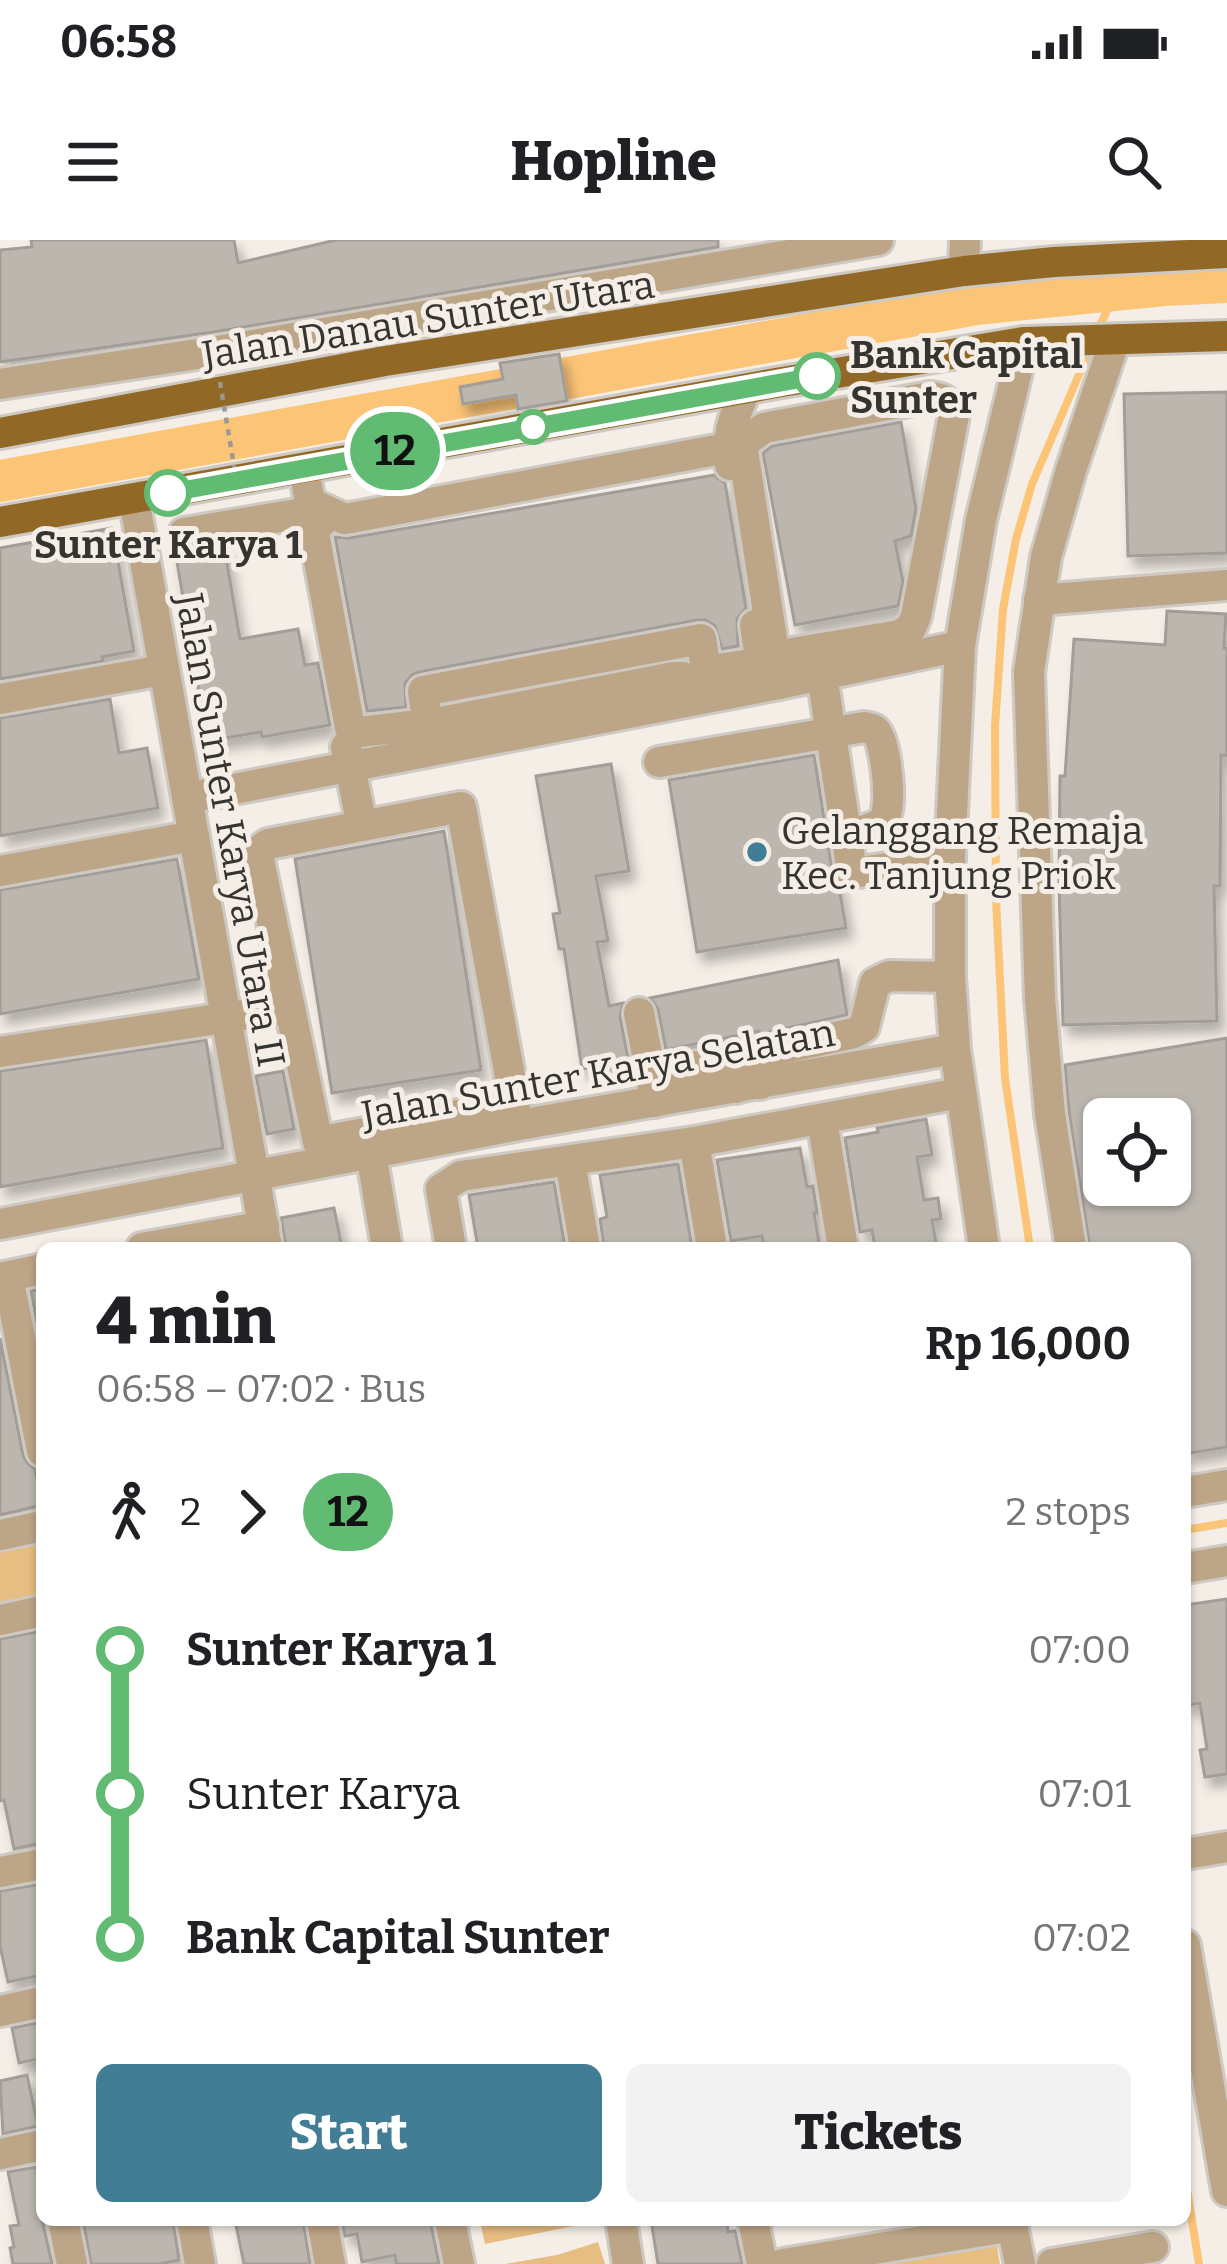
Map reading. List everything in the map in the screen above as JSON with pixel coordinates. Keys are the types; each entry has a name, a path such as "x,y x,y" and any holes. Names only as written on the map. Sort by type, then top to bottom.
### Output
{"main road":[{"name":"Jalan Danau Sunter Utara","path":"0,433 385,361 869,286 965,255 999,267 1050,255 1227,253"},
{"path":"0,523 1030,342 1227,336"}],"street":[{"path":"0,384 869,242 869,286"},
{"path":"651,277 659,320"},
{"path":"377,323 385,361"},
{"path":"1070,1242 1050,1114 1040,999 1029,672 1046,556 1107,341"},
{"path":"983,1242 960,1093 950,977 950,855 960,646 981,520 1030,342"},
{"path":"64,374 70,420"},
{"path":"746,389 730,427 776,670"},
{"path":"184,532 316,514 345,519 734,446 764,428 930,397 950,403 954,415 916,616 911,628 900,634 703,689 427,752 187,798"},
{"path":"703,689 760,658 734,446"},
{"path":"300,468 319,524 314,532 350,728 359,732 419,725 427,720 423,691 701,639 703,689"},
{"name":"Jalan Sunter Karya Utara II","path":"134,499 266,1237"},
{"path":"316,514 362,826"},
{"path":"924,573 969,592"},
{"path":"1039,600 1227,585"},
{"path":"776,670 822,675 960,646"},
{"path":"0,699 163,670"},
{"path":"822,675 852,873 950,855"},
{"path":"659,762 864,727 874,730 880,739 888,817 846,835"},
{"path":"461,807 520,1118 318,1142 290,1008 259,860 261,849 461,807"},
{"path":"880,824 888,868"},
{"path":"0,872 194,836"},
{"path":"748,1086 757,1060 772,1051 864,1027 875,983 890,976 950,977"},
{"path":"0,1052 290,1008"},
{"path":"639,1013 654,1090"},
{"name":"Jalan Sunter Karya Selatan","path":"0,1224 370,1153 654,1090 748,1086 955,1049"},
{"path":"450,1242 441,1189 461,1176 694,1142 960,1093"},
{"path":"822,1120 842,1242"},
{"path":"694,1142 711,1242"},
{"path":"370,1153 386,1242"},
{"path":"570,1161 583,1242"},
{"path":"210,1242 266,1237"},
{"path":"36,1270 4,1277 36,1424"},
{"path":"1191,1491 1227,1485"},
{"path":"0,1535 36,1527"},
{"path":"1191,1567 1227,1561"},
{"path":"0,1620 36,1612"},
{"path":"1191,1853 1227,1847"},
{"path":"0,1872 36,1865"},
{"path":"1191,1980 1227,2191"},
{"path":"0,2011 36,2003"},
{"path":"0,2154 36,2146"},
{"path":"64,2226 72,2264"},
{"path":"193,2226 200,2264"},
{"path":"323,2226 330,2264"},
{"path":"451,2226 459,2264"},
{"path":"621,2226 628,2264"},
{"path":"754,2226 762,2264"},
{"path":"783,2264 880,2234 976,2226"},
{"path":"1013,2226 1020,2264"},
{"path":"1052,2264 1153,2244"}],"path":[{"path":"220,382 238,490"}],"shaded area":[{"path":"36,1538 36,1603 0,1609 0,1544"},
{"path":"481,2226 574,2226 485,2244"},
{"path":"995,2234 1000,2264 815,2264"},
{"path":"598,2242 605,2264 505,2264 557,2255"}],"building":[{"path":"31,240 234,240 238,263 336,240 718,240 718,247 214,332 0,362 0,250 32,247"},
{"path":"559,354 567,401 518,409 516,395 463,404 460,387 503,379 500,363"},
{"path":"1227,392 1227,553 1128,556 1124,394"},
{"path":"901,422 916,509 911,536 895,541 903,582 898,606 795,625 763,453 772,446"},
{"path":"714,475 725,483 746,608 737,619 738,646 722,649 715,626 697,620 419,672 405,683 406,707 367,711 335,537"},
{"path":"112,528 134,651 0,679 0,548"},
{"path":"224,546 240,639 298,629 305,665 318,663 330,725 207,741 175,550"},
{"path":"1167,611 1226,614 1227,756 1221,755 1220,886 1214,886 1217,1021 1063,1025 1060,776 1065,776 1074,639 1165,645"},
{"path":"110,699 119,753 147,748 158,808 0,836 0,718"},
{"name":"Gelanggang Remaja Kec. Tanjung Priok","path":"814,755 846,928 697,952 669,780"},
{"path":"611,764 629,871 596,876 608,941 597,942 609,1006 623,1003 620,1017 629,1063 582,1069 564,949 559,949 553,914 560,913 536,776"},
{"path":"444,831 481,1070 332,1093 295,859"},
{"path":"177,859 199,979 0,1014 0,890"},
{"path":"838,960 847,1015 666,1050 658,1009 650,998"},
{"path":"1227,1038 1227,1447 1191,1453 1191,1242 1089,1242 1084,1206 1191,1206 1191,1098 1083,1098 1083,1203 1065,1065"},
{"path":"206,1040 223,1148 0,1187 0,1071"},
{"path":"283,1071 294,1129 267,1134 256,1076"},
{"path":"926,1119 932,1155 917,1157 924,1200 938,1198 941,1219 932,1220 936,1242 874,1242 872,1230 860,1232 845,1138 878,1132 877,1128"},
{"path":"800,1148 807,1187 813,1186 819,1242 763,1242 762,1236 731,1241 717,1160"},
{"path":"678,1164 691,1242 603,1242 600,1219 607,1217 600,1175"},
{"path":"554,1182 564,1242 477,1242 469,1195"},
{"path":"334,1208 341,1242 285,1242 281,1218"},
{"path":"0,1338 23,1455 35,1469 36,1506 0,1515"},
{"path":"1227,1599 1227,1774 1205,1777 1200,1750 1207,1749 1200,1703 1191,1705 1191,1604"},
{"path":"36,1632 36,1844 14,1849 4,1800 0,1801 0,1639"},
{"path":"36,1885 36,1976 8,1982 0,1946 0,1891"},
{"path":"36,2023 36,2059 19,2063 12,2028"},
{"path":"27,2075 36,2126 3,2134 0,2081"},
{"path":"36,2167 36,2226 43,2226 52,2264 13,2264 10,2226 19,2225 8,2172"},
{"path":"84,2226 174,2226 179,2260 91,2264"},
{"path":"236,2226 304,2226 310,2264 244,2264"},
{"path":"343,2226 431,2226 439,2264 396,2264 395,2255 362,2262 357,2234 345,2236"},
{"path":"652,2226 728,2226 728,2232 735,2231 742,2264 658,2264"}],"waterway":[{"path":"1035,269 1036,297"},
{"path":"0,481 976,304 1227,282"},
{"path":"1098,330 1116,291"},
{"path":"1029,1242 1005,1078 996,900 995,726 1003,609 1016,539 1032,484 1090,349"},
{"path":"1191,1529 1227,1523"},
{"path":"1191,2214 1199,2264"}],"bus line":[{"name":"12","path":"168,493 817,376"}],"place":[{"name":"Bank Capital Sunter","path":"817,376"},
{"name":"Sunter Karya 1","path":"168,493"},
{"name":"Gelanggang Remaja Kec. Tanjung Priok","path":"757,852"}]}
